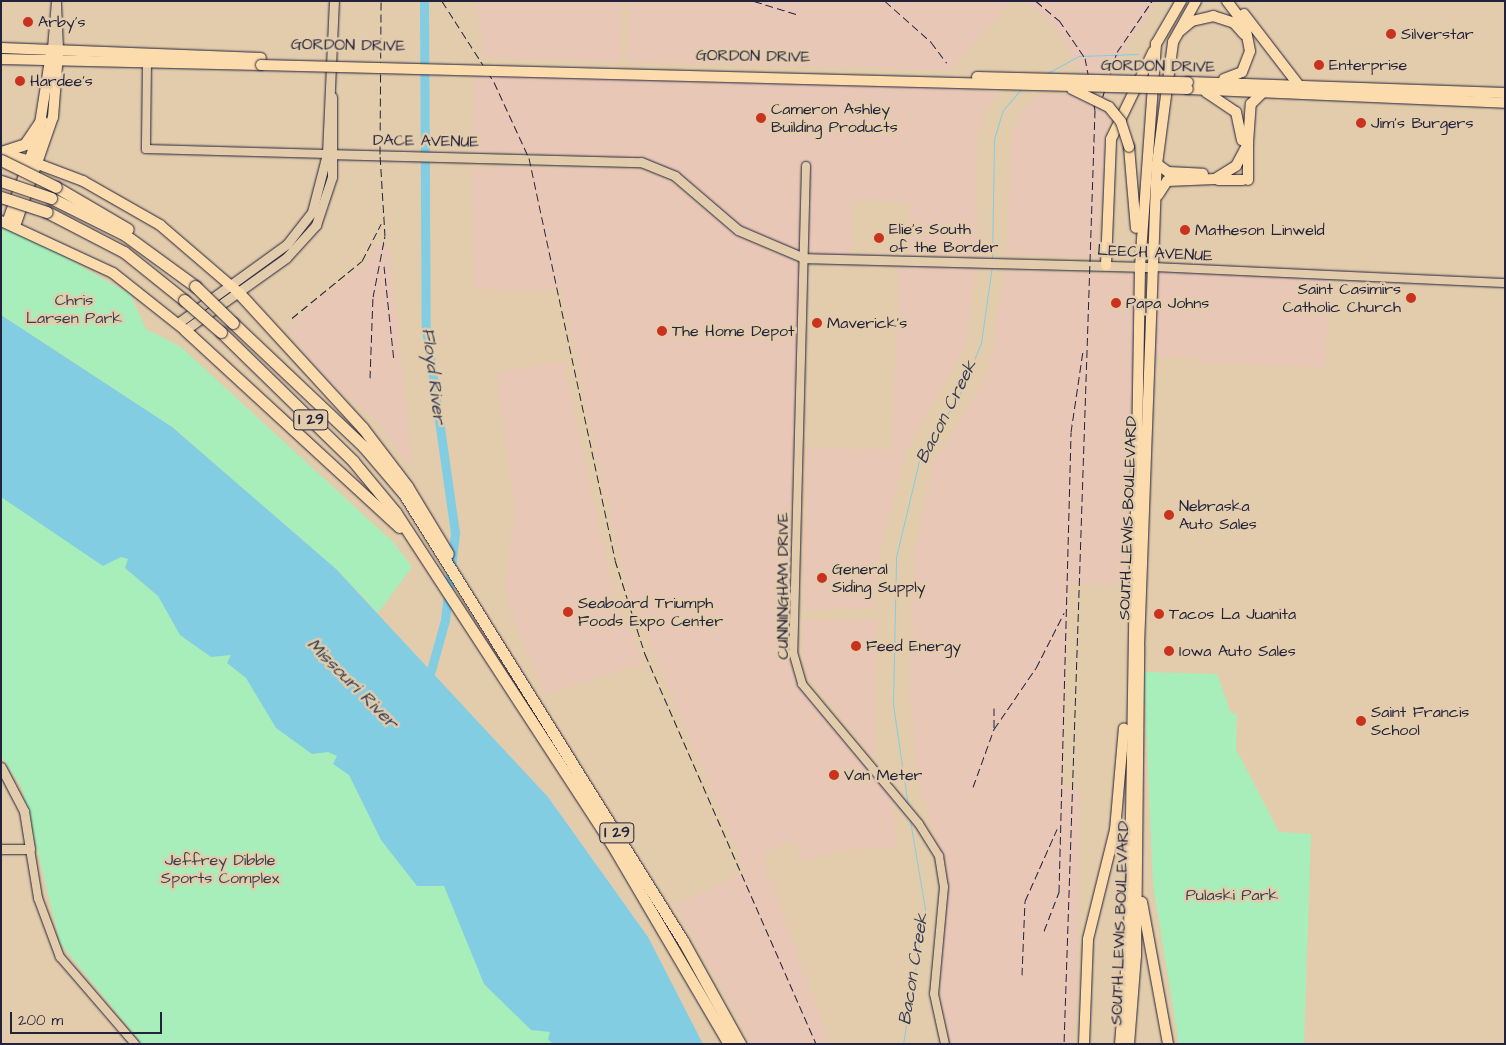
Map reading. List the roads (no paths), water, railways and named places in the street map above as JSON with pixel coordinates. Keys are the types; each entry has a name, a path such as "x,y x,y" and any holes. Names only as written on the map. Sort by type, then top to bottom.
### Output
{"highway":[{"path":"1,152 25,144 41,120"},
{"path":"1,152 34,162"},
{"path":"1,160 53,192"},
{"path":"1,181 53,192"},
{"name":"I 29","path":"53,192 110,216 142,239 154,255 195,286 364,447 406,490 454,564 460,584 683,941 740,1044"},
{"name":"I 29","path":"1,197 47,212 124,252 221,332 353,461 442,581 482,641 611,843 729,1044"},
{"path":"235,288 362,427 406,490"},
{"path":"181,327 395,517"}],"main road":[{"path":"79,61 67,66 34,162 8,224 113,273 181,327 307,239 326,199 330,154 334,1"},
{"name":"SOUTH LEWIS BOULEVARD","path":"1128,1044 1135,984 1138,863 1139,638 1154,208 1156,44 1181,1"},
{"name":"SOUTH LEWIS BOULEVARD","path":"1120,1044 1129,937 1130,662 1140,267 1172,42 1196,1"},
{"path":"1191,85 1237,75 1249,60 1249,42 1244,25 1227,1"},
{"path":"1235,1 1298,84"},
{"path":"34,162 54,60 56,3"},
{"path":"1172,42 1192,21 1213,16 1234,23 1249,42"},
{"path":"1106,265 1111,139 1156,44"},
{"name":"GORDON DRIVE","path":"1,48 55,48 261,61 1038,86 1298,84 1505,93"},
{"name":"GORDON DRIVE","path":"1,59 148,62 261,61 1191,85 1263,92 1505,103"},
{"path":"54,60 59,85"},
{"path":"1153,167 1168,172 1206,174 1223,169 1237,156 1242,142 1239,117 1226,102 1191,85"},
{"path":"1038,86 1077,91 1102,102 1121,122 1130,147 1140,267"},
{"path":"1153,167 1167,180 1246,180 1251,104 1263,92"},
{"path":"1215,180 1236,166 1248,143"},
{"name":"DACE AVENUE","path":"330,154 472,156 640,162 675,176 698,193 738,230 804,258"},
{"path":"34,162 83,181 160,225 235,288"},
{"path":"1154,208 1167,180"},
{"name":"LEECH AVENUE","path":"804,258 1010,262 1152,268"},
{"path":"1084,1044 1088,939 1115,830 1130,662"},
{"path":"1,767 24,812 30,849 1,849"},
{"path":"1138,863 1168,1044"}],"street":[{"name":"DACE AVENUE","path":"148,62 146,148 330,154"},
{"name":"CUNNINGHAM DRIVE","path":"806,166 794,658 802,684 932,842 944,887 934,994 945,1044"},
{"name":"LEECH AVENUE","path":"1152,268 1505,283"},
{"path":"30,849 45,921 60,957 135,1044"}],"water":[{"name":"Missouri River","path":"1,315 172,427 336,569 548,797 648,937 703,1044 553,1044 548,1039 550,1032 531,1030 484,984 444,886 417,886 381,840 349,775 333,764 337,756 328,752 312,754 276,728 246,678 227,663 231,655 211,657 180,635 158,596 125,568 128,559 121,557 103,566 1,497"}],"waterway":[{"name":"Floyd River","path":"424,1 426,329 455,533 445,620 428,681"},
{"name":"Bacon Creek","path":"1046,74 1079,56 1138,54"},
{"name":"Bacon Creek","path":"992,259 994,139 1003,110 1021,89"},
{"name":"Bacon Creek","path":"908,806 893,704 896,557 919,461 961,391 981,343 992,266"},
{"name":"Bacon Creek","path":"903,1044 925,909 910,820"}],"railway":[{"path":"370,378 373,297 385,236 380,154 381,1"},
{"path":"442,1 494,82 529,158 615,560 645,654 816,1044"},
{"path":"754,1 796,14"},
{"path":"885,1 931,42 947,63"},
{"path":"1036,1 1059,20 1085,58 1095,110 1064,1044"},
{"path":"1099,108 1117,52 1152,1"},
{"path":"292,318 362,261 381,224"},
{"path":"384,266 394,361"},
{"path":"1044,931 1059,892 1071,432 1083,351"},
{"path":"973,787 994,729 1036,668 1064,613"},
{"path":"994,708 994,728"},
{"path":"1022,975 1025,901 1057,829"}],"place":[{"name":"Arby's","path":"28,22"},
{"name":"Silverstar","path":"1391,34"},
{"name":"Enterprise","path":"1319,65"},
{"name":"Hardee's","path":"20,81"},
{"name":"Cameron Ashley Building Products","path":"761,118"},
{"name":"Jim's Burgers","path":"1361,123"},
{"name":"Matheson Linweld","path":"1185,230"},
{"name":"Elie's South of the Border","path":"879,238"},
{"name":"Saint Casimirs Catholic Church","path":"1411,298"},
{"name":"Papa Johns","path":"1116,303"},
{"name":"Maverick's","path":"817,323"},
{"name":"The Home Depot","path":"662,331"},
{"name":"Nebraska Auto Sales","path":"1169,515"},
{"name":"General Siding Supply","path":"822,578"},
{"name":"Seaboard Triumph Foods Expo Center","path":"568,612"},
{"name":"Tacos La Juanita","path":"1159,614"},
{"name":"Feed Energy","path":"856,646"},
{"name":"Iowa Auto Sales","path":"1169,651"},
{"name":"Saint Francis School","path":"1361,721"},
{"name":"Van Meter","path":"834,775"}],"park label":[{"name":"Chris Larsen Park","path":"74,309"},
{"name":"Jeffrey Dibble Sports Complex","path":"220,869"},
{"name":"Pulaski Park","path":"1232,895"}]}
